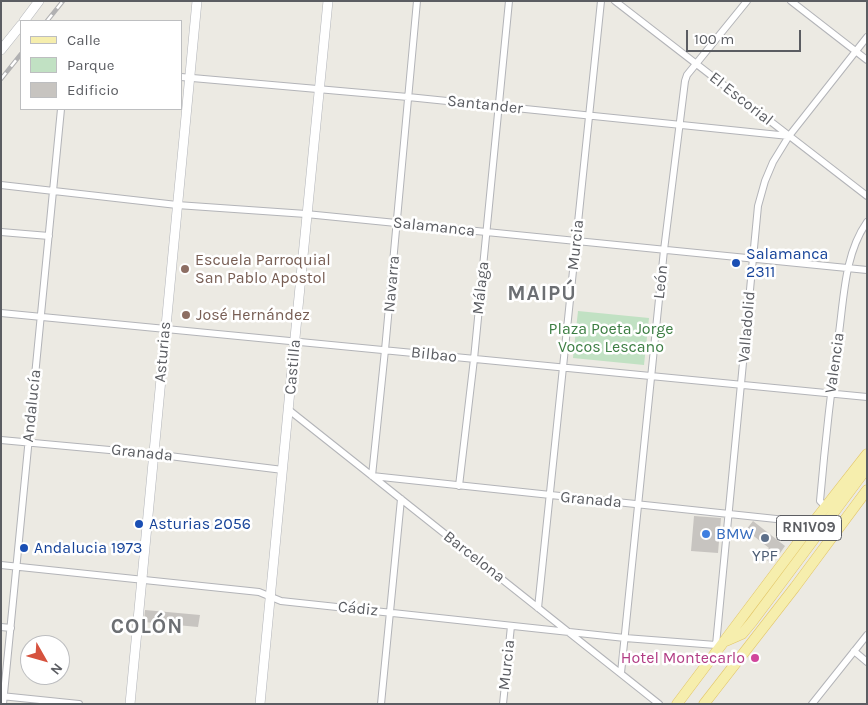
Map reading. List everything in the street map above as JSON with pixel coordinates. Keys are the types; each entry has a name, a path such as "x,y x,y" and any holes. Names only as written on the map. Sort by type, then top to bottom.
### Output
{"main road":[{"name":"RN1V09","path":"677,704 867,454"},
{"path":"720,645 738,636 752,622 867,468"},
{"name":"RN1V09","path":"704,704 867,490"}],"street":[{"path":"25,20 39,1"},
{"name":"Asturias","path":"130,704 177,205 185,78 197,1"},
{"name":"Castilla","path":"260,704 328,1"},
{"name":"Navarra","path":"372,476 417,1"},
{"name":"Málaga","path":"459,486 474,359 509,1"},
{"name":"Murcia","path":"538,608 601,1"},
{"name":"El Escorial","path":"615,1 867,196"},
{"name":"León","path":"621,673 664,250 678,125 685,81 696,64 747,1"},
{"path":"791,1 867,60"},
{"path":"1,50 20,26"},
{"name":"Valladolid","path":"720,645 758,206 764,181 789,136 867,37"},
{"name":"Santander","path":"185,78 319,91 408,97 789,136"},
{"name":"Andalucía","path":"3,704 61,110"},
{"name":"Salamanca","path":"1,186 177,205 306,214 867,270"},
{"name":"Valencia","path":"826,506 820,501 830,394 848,268 859,234 867,222"},
{"path":"1,232 49,236"},
{"name":"Bilbao","path":"1,313 867,397"},
{"name":"Barcelona","path":"289,410 659,704"},
{"name":"Granada","path":"1,440 154,454 283,470"},
{"name":"Granada","path":"372,476 795,521 802,524 808,530"},
{"path":"381,704 401,499"},
{"name":"Cádiz","path":"1,565 260,592 281,601 625,638 720,645"},
{"name":"Murcia","path":"503,704 512,626"},
{"path":"1,627 11,628"},
{"path":"812,704 867,635"},
{"path":"854,652 867,662"},
{"path":"3,696 79,704"}],"green space":[{"name":"Plaza Poeta Jorge Vocos Lescano","path":"578,311 649,318 644,365 573,358"}],"building":[{"name":"BMW","path":"694,516 721,518 718,553 691,551"},
{"name":"YPF","path":"753,521 785,546 778,556 776,554 769,562 763,556 769,548 746,530"},
{"path":"145,610 200,615 198,627 144,622"}],"railway":[{"path":"48,20 63,1"},
{"path":"1,79 20,55"}],"place":[{"name":"Salamanca 2311","path":"736,263"},
{"name":"Escuela Parroquial San Pablo Apostol","path":"185,269"},
{"name":"José Hernández","path":"186,315"},
{"name":"Asturias 2056","path":"139,524"},
{"name":"BMW","path":"706,534"},
{"name":"YPF","path":"765,538"},
{"name":"Andalucia 1973","path":"24,548"},
{"name":"Hotel Montecarlo","path":"755,658"}],"district":[{"name":"MAIPÚ","path":"542,294"},
{"name":"COLÓN","path":"147,627"}]}
